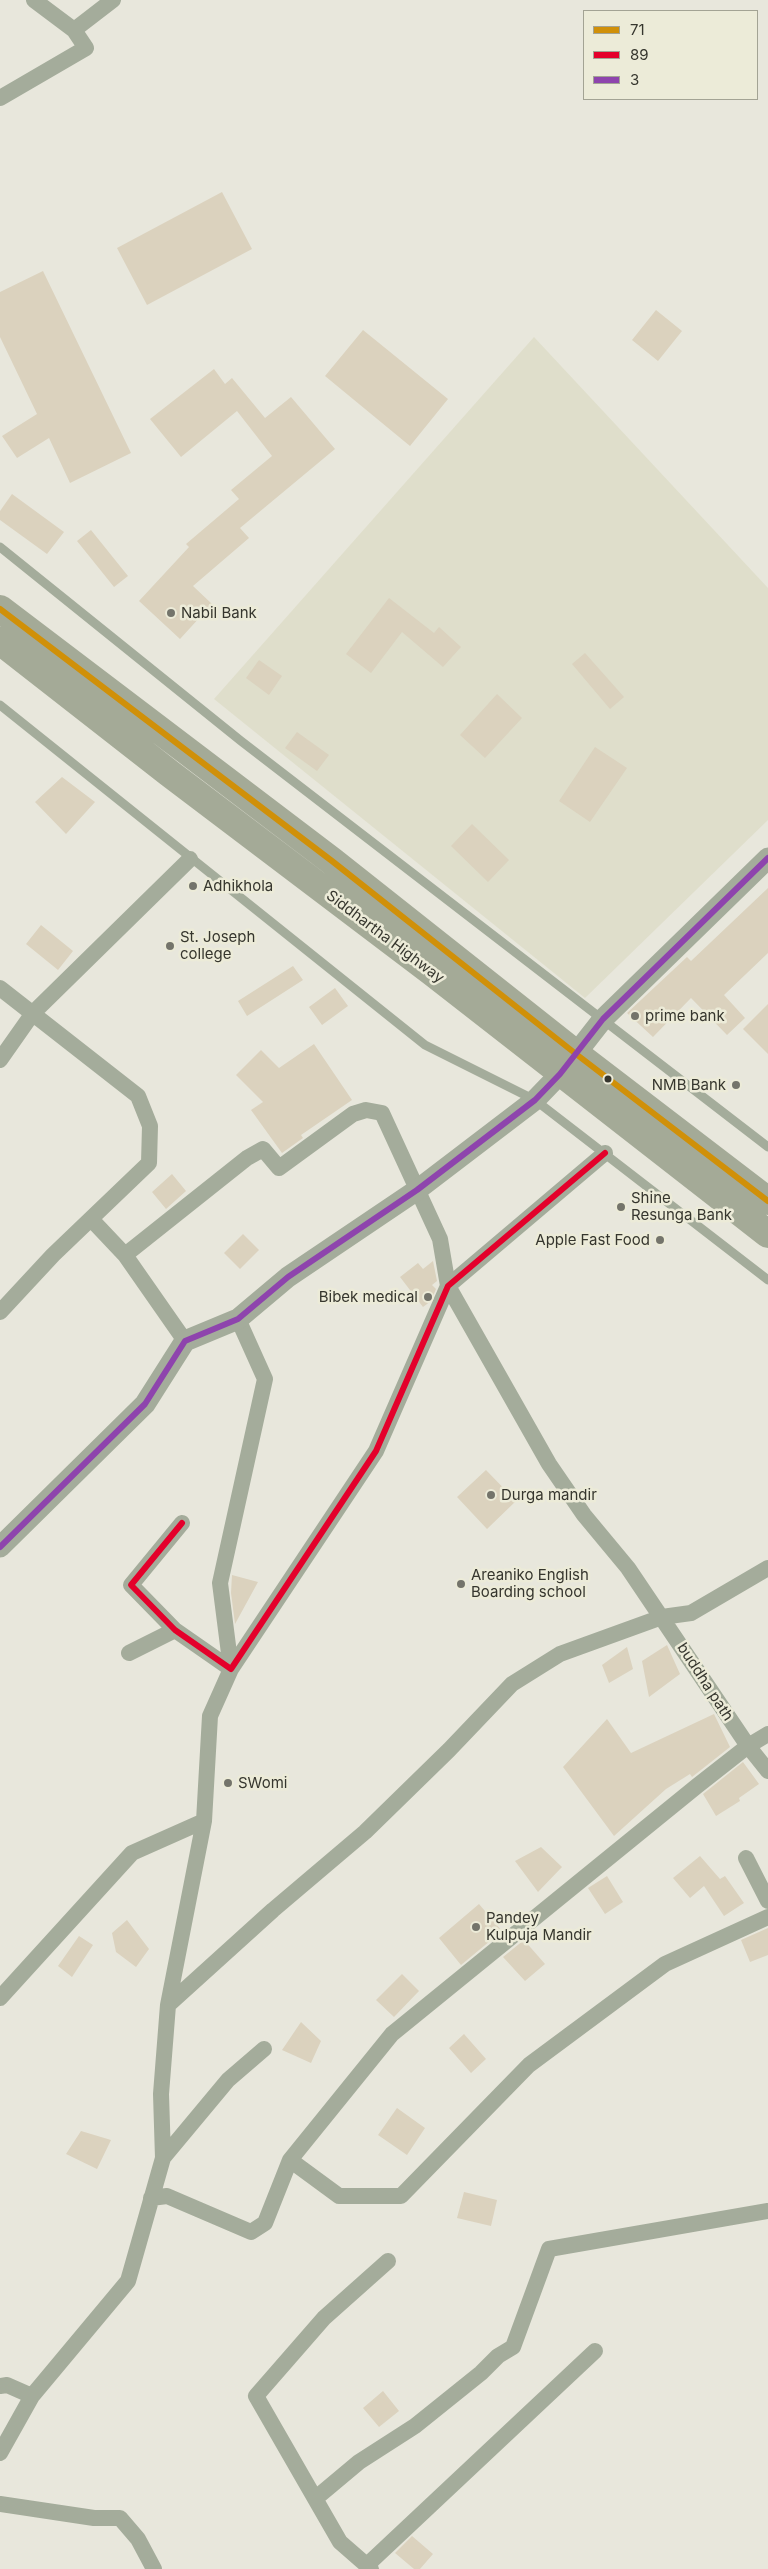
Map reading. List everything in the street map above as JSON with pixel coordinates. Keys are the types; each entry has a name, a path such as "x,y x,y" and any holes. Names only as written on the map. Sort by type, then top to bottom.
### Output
{"highway":[{"name":"Siddhartha Highway","path":"0,609 332,862 768,1234"},
{"name":"Siddhartha Highway","path":"0,641 169,774 432,972 768,1201"}],"street":[{"path":"0,98 86,48 74,30 34,0"},
{"path":"74,30 113,0"},
{"path":"0,1547 145,1404 185,1341 238,1319 288,1277 417,1190 535,1100 568,1064 603,1019 768,858"},
{"path":"0,1060 33,1013 190,859"},
{"path":"0,988 138,1096 150,1126 149,1164 91,1219 0,1312"},
{"path":"125,1255 247,1158 263,1149 279,1168 352,1114 366,1110 382,1113 440,1239 448,1286"},
{"path":"0,2453 32,2396 128,2281 163,2158 161,2094 168,2005 204,1821 210,1716 231,1669 376,1450 448,1286 605,1154"},
{"path":"91,1219 125,1255 185,1341"},
{"name":"buddha path","path":"448,1286 549,1464 584,1514 628,1568 748,1746 768,1771"},
{"path":"231,1669 220,1584 265,1380 238,1319"},
{"path":"182,1523 132,1585 175,1630 231,1669"},
{"path":"168,2005 273,1910 365,1832 449,1750 512,1684 560,1654 662,1617 691,1613 768,1568"},
{"path":"129,1653 175,1630"},
{"path":"151,2198 167,2196 251,2232 265,2223 290,2160 392,2034 748,1746 768,1734"},
{"path":"0,1998 132,1853 204,1821"},
{"path":"746,1858 768,1901"},
{"path":"290,2160 339,2196 401,2196 530,2065 665,1964 768,1917"},
{"path":"163,2158 228,2080 264,2049"},
{"path":"316,2498 359,2462 415,2426 481,2373 498,2356 513,2348 549,2249 768,2211"},
{"path":"388,2261 324,2318 256,2396 340,2542 369,2567 594,2351"},
{"path":"0,2386 8,2385 32,2396"},
{"path":"0,2504 94,2518 120,2518 138,2539 154,2569"}],"lane":[{"path":"0,547 241,741 768,1147"},
{"path":"0,705 424,1045 535,1100 768,1280"}],"shaded area":[{"path":"534,337 768,588 768,820 585,998 214,699"}],"building":[{"path":"222,192 252,249 147,305 117,248"},
{"path":"43,271 131,453 70,483 49,438 17,458 2,436 37,414 0,337 0,292"},
{"path":"656,310 682,331 658,361 632,340"},
{"path":"363,330 448,399 410,446 325,376"},
{"path":"214,369 225,384 232,378 265,418 291,397 335,449 240,528 249,538 193,586 212,604 180,639 139,601 189,547 186,544 239,499 231,490 272,456 237,411 181,457 150,419"},
{"path":"12,494 64,532 47,554 0,520 0,511"},
{"path":"91,530 128,576 114,587 77,541"},
{"path":"389,598 434,633 439,627 461,647 443,667 402,632 371,673 346,654"},
{"path":"585,653 624,697 610,709 572,664"},
{"path":"259,660 282,676 269,695 246,678"},
{"path":"497,694 522,718 485,758 460,735"},
{"path":"297,732 329,755 317,771 285,748"},
{"path":"595,747 627,768 590,822 559,801"},
{"path":"62,777 95,802 66,834 35,802"},
{"path":"472,824 509,860 488,882 451,846"},
{"path":"768,888 768,953 724,995 745,1018 727,1035 691,998 653,1037 627,1013 687,957 691,961"},
{"path":"41,925 73,951 58,970 26,944"},
{"path":"293,966 303,980 247,1016 238,1001"},
{"path":"335,988 348,1006 322,1025 309,1007"},
{"path":"768,1004 768,1054 743,1029"},
{"path":"314,1044 352,1100 301,1135 303,1138 282,1153 251,1110 263,1102 236,1075 261,1050 279,1068"},
{"path":"172,1174 186,1191 166,1209 152,1192"},
{"path":"243,1234 259,1250 240,1269 224,1253"},
{"path":"433,1261 437,1281 432,1285 436,1289 431,1301 423,1307 400,1277 418,1263 423,1269"},
{"path":"486,1470 516,1501 487,1529 457,1497"},
{"path":"232,1575 258,1582 235,1624 231,1593"},
{"path":"667,1645 680,1674 649,1697 642,1661"},
{"path":"627,1647 633,1669 609,1683 602,1665"},
{"path":"714,1714 730,1747 692,1777 690,1774 666,1789 614,1836 563,1767 607,1719 631,1753"},
{"path":"743,1762 759,1784 739,1798 740,1801 716,1816 703,1794"},
{"path":"541,1847 562,1867 538,1892 515,1861"},
{"path":"700,1856 720,1879 725,1876 744,1903 724,1916 704,1886 690,1898 673,1878"},
{"path":"607,1876 623,1902 605,1914 588,1888"},
{"path":"479,1904 502,1931 461,1965 439,1938"},
{"path":"127,1920 149,1949 136,1967 116,1952 112,1933"},
{"path":"768,1928 768,1955 750,1962 741,1940"},
{"path":"79,1936 93,1945 72,1977 58,1966"},
{"path":"524,1940 545,1964 525,1981 503,1957"},
{"path":"402,1974 419,1991 394,2017 376,2000"},
{"path":"301,2022 321,2041 311,2063 282,2050"},
{"path":"464,2034 486,2059 471,2073 449,2048"},
{"path":"397,2108 425,2128 407,2155 378,2135"},
{"path":"81,2131 111,2140 97,2169 66,2154"},
{"path":"464,2192 497,2200 491,2226 457,2218"},
{"path":"383,2391 399,2411 379,2427 363,2408"},
{"path":"412,2536 433,2554 420,2569 414,2569 395,2553"}],"transit line":[{"name":"71","path":"0,609 332,861 576,1054 768,1201"},
{"name":"3","path":"0,1547 145,1404 185,1341 238,1319 288,1277 417,1190 535,1100 560,1074 603,1019 768,858"},
{"name":"89","path":"182,1523 131,1585 175,1630 231,1669 376,1451 448,1286 605,1153"}],"place":[{"name":"Nabil Bank","path":"171,613"},
{"name":"Adhikhola","path":"193,886"},
{"name":"St. Joseph college","path":"170,946"},
{"name":"prime bank","path":"635,1016"},
{"name":"NMB Bank","path":"736,1085"},
{"name":"Shine Resunga Bank","path":"621,1207"},
{"name":"Apple Fast Food","path":"660,1240"},
{"name":"Bibek medical","path":"428,1297"},
{"name":"Durga mandir","path":"491,1495"},
{"name":"Areaniko English Boarding school","path":"461,1584"},
{"name":"SWomi","path":"228,1783"},
{"name":"Pandey Kulpuja Mandir","path":"476,1927"}]}
